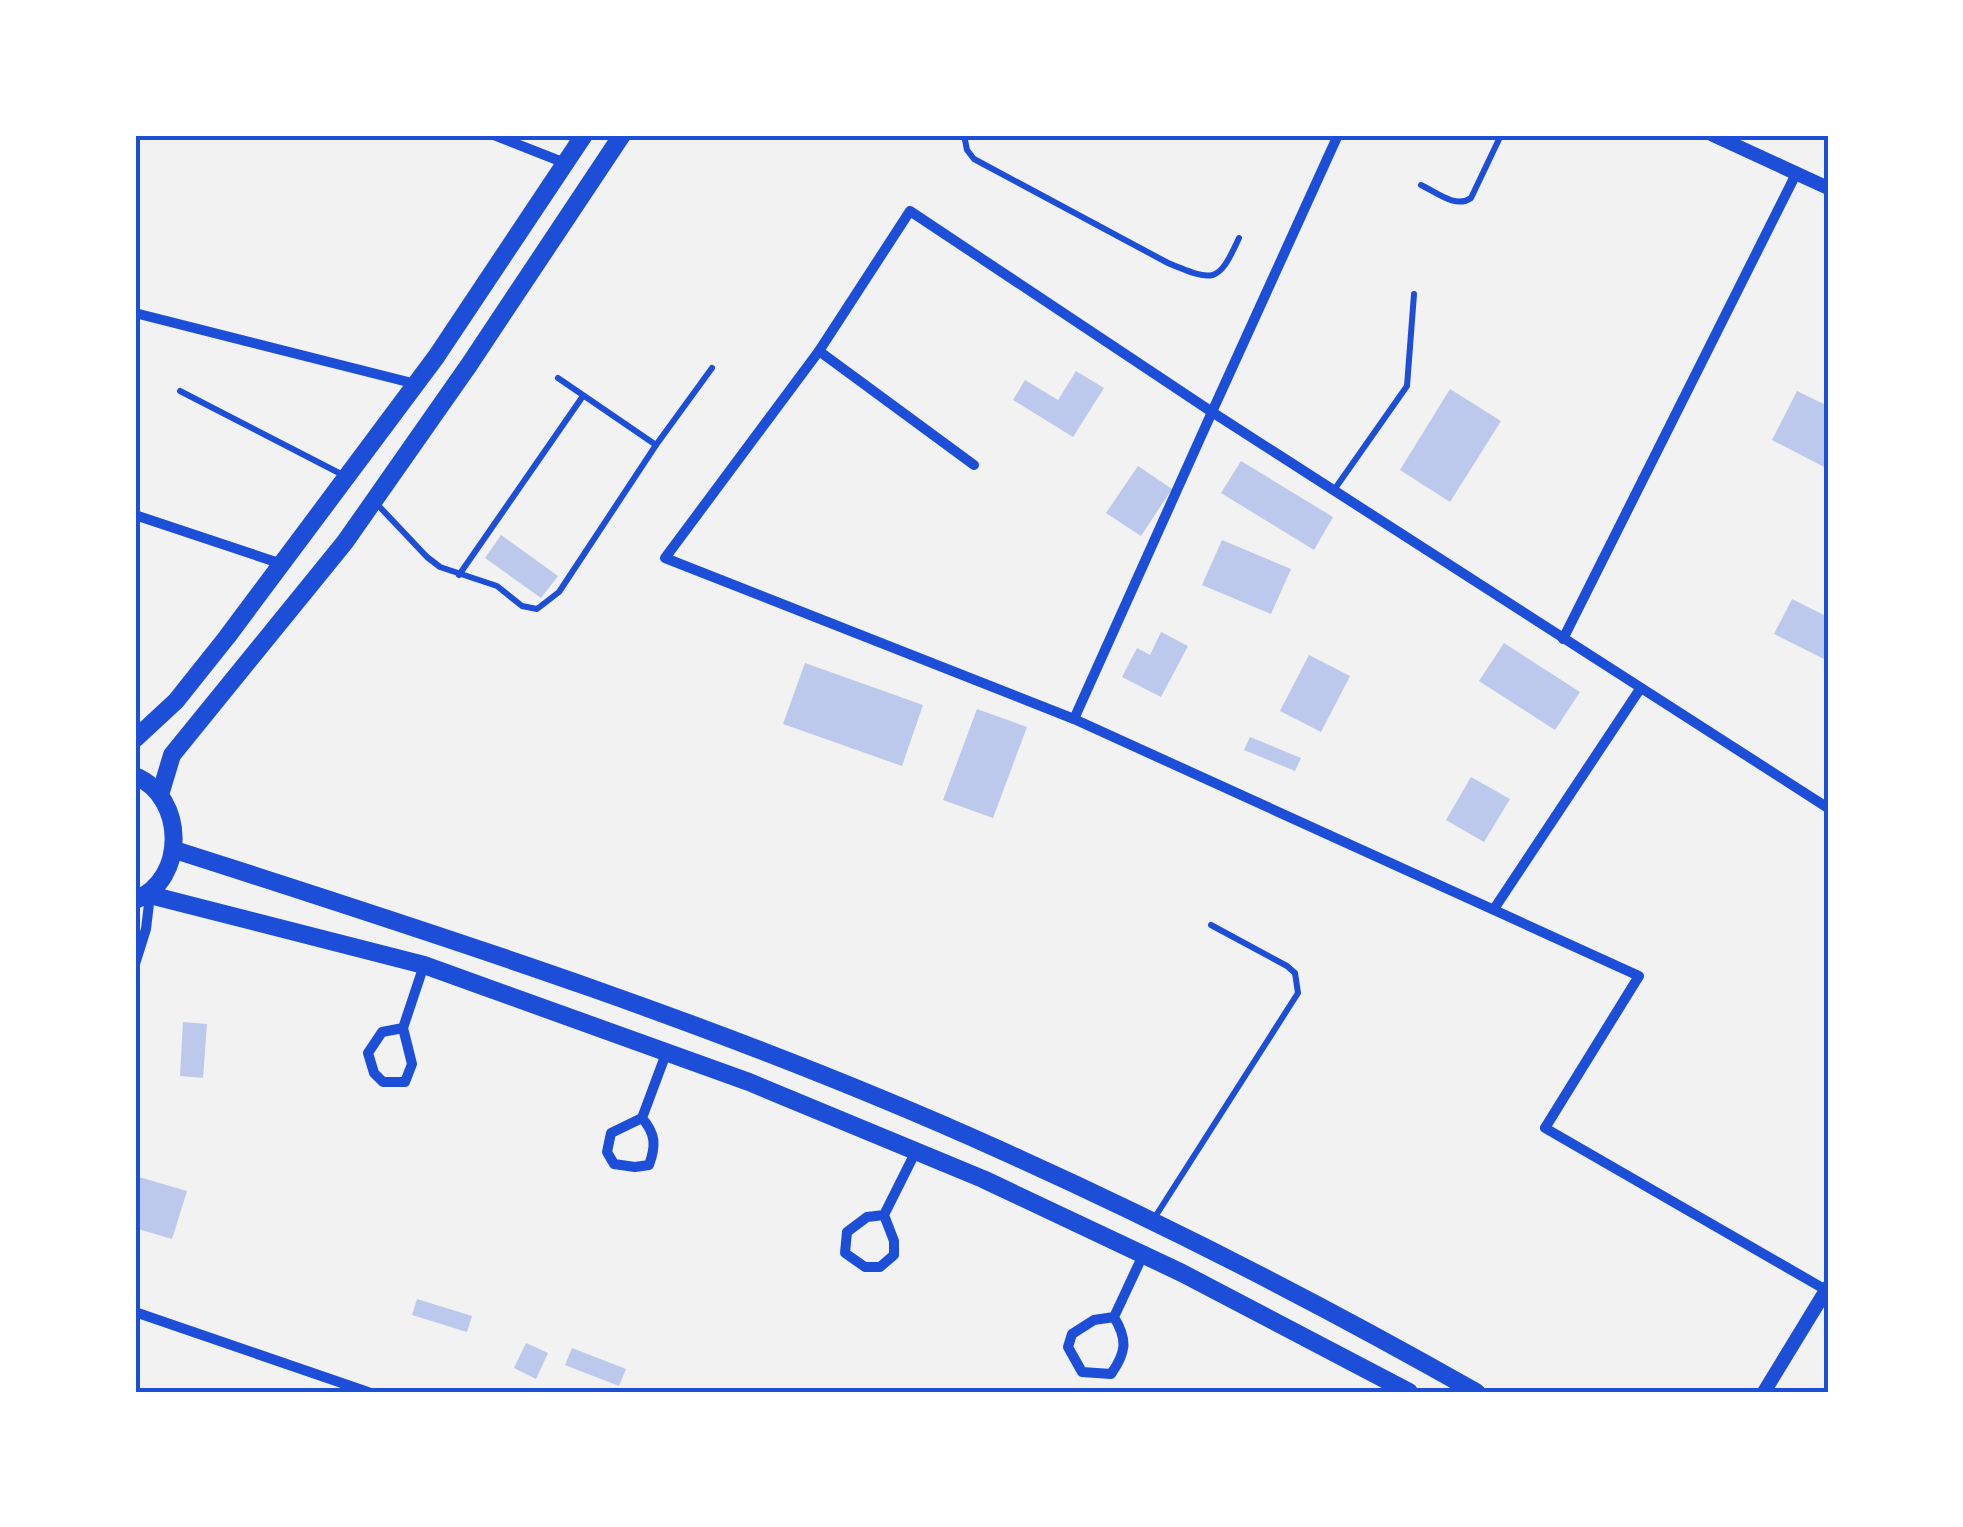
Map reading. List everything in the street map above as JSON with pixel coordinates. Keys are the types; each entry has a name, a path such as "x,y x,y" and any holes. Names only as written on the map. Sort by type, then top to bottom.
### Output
{"main road":[{"path":"136,737 176,701 416,384 584,135"},
{"path":"160,795 172,755 182,740 345,542 622,135"},
{"path":"135,776 146,780 160,795 172,822 175,850 166,871 142,898 424,965 667,1052 983,1178 1143,1254 1409,1392"},
{"path":"175,850 433,933 761,1052 996,1148 1152,1222 1476,1392"}],"street":[{"path":"494,135 565,163"},
{"path":"1074,719 1338,135"},
{"path":"1712,135 1828,188"},
{"path":"1563,638 1796,174"},
{"path":"1764,1392 1827,1288 1545,1128 1639,976 1074,719 665,558 818,350 910,211 1212,412 1828,808"},
{"path":"135,313 416,384"},
{"path":"818,350 974,465"},
{"path":"135,515 282,564"},
{"path":"1494,908 1640,689"},
{"path":"135,964 142,898"},
{"path":"403,1028 382,1032 368,1053 374,1073 383,1082 405,1082 412,1064 403,1028 424,965"},
{"path":"642,1118 652,1130 655,1142 650,1165 614,1164 607,1152 611,1133 642,1118 667,1052"},
{"path":"884,1216 867,1217 847,1232 845,1253 865,1267 880,1267 894,1254 894,1241 884,1216 916,1151"},
{"path":"1114,1317 1143,1254"},
{"path":"135,1312 368,1392"},
{"path":"1114,1317 1124,1333 1124,1356 1111,1374 1082,1372 1068,1347 1072,1334 1094,1320 1114,1317"}],"lane":[{"path":"964,135 966,150 974,159 1168,264 1194,274 1210,276 1226,268 1239,238"},
{"path":"1421,185 1457,203 1465,203 1472,198 1501,135"},
{"path":"1334,491 1406,386 1414,294"},
{"path":"374,501 426,557 459,575 496,586 529,608 537,609 559,592 712,368"},
{"path":"558,378 656,446"},
{"path":"180,391 346,477"},
{"path":"459,575 583,396"},
{"path":"1152,1222 1298,993 1295,973 1288,966 1211,925"}],"building":[{"path":"1076,371 1104,388 1073,437 1013,400 1025,380 1058,400"},
{"path":"1450,389 1501,421 1450,502 1400,470"},
{"path":"1797,391 1828,406 1828,469 1772,440"},
{"path":"1241,461 1333,517 1314,550 1221,493"},
{"path":"1138,466 1172,489 1141,536 1106,513"},
{"path":"501,535 558,576 541,598 485,558"},
{"path":"1222,540 1291,569 1271,614 1202,585"},
{"path":"1792,599 1828,617 1828,661 1774,634"},
{"path":"1161,632 1188,646 1161,697 1122,677 1137,648 1150,655"},
{"path":"1504,643 1580,692 1555,730 1479,681"},
{"path":"1309,655 1350,676 1321,732 1280,711"},
{"path":"805,663 923,705 902,766 783,724"},
{"path":"977,709 1027,727 993,818 943,800"},
{"path":"1250,737 1301,758 1295,771 1244,750"},
{"path":"1471,777 1510,799 1484,842 1446,820"},
{"path":"183,1022 207,1024 203,1078 180,1076"},
{"path":"139,1177 187,1191 172,1239 135,1228"},
{"path":"417,1299 472,1316 467,1332 412,1315"},
{"path":"526,1343 548,1353 536,1379 514,1368"},
{"path":"572,1348 626,1369 619,1386 565,1365"}]}
